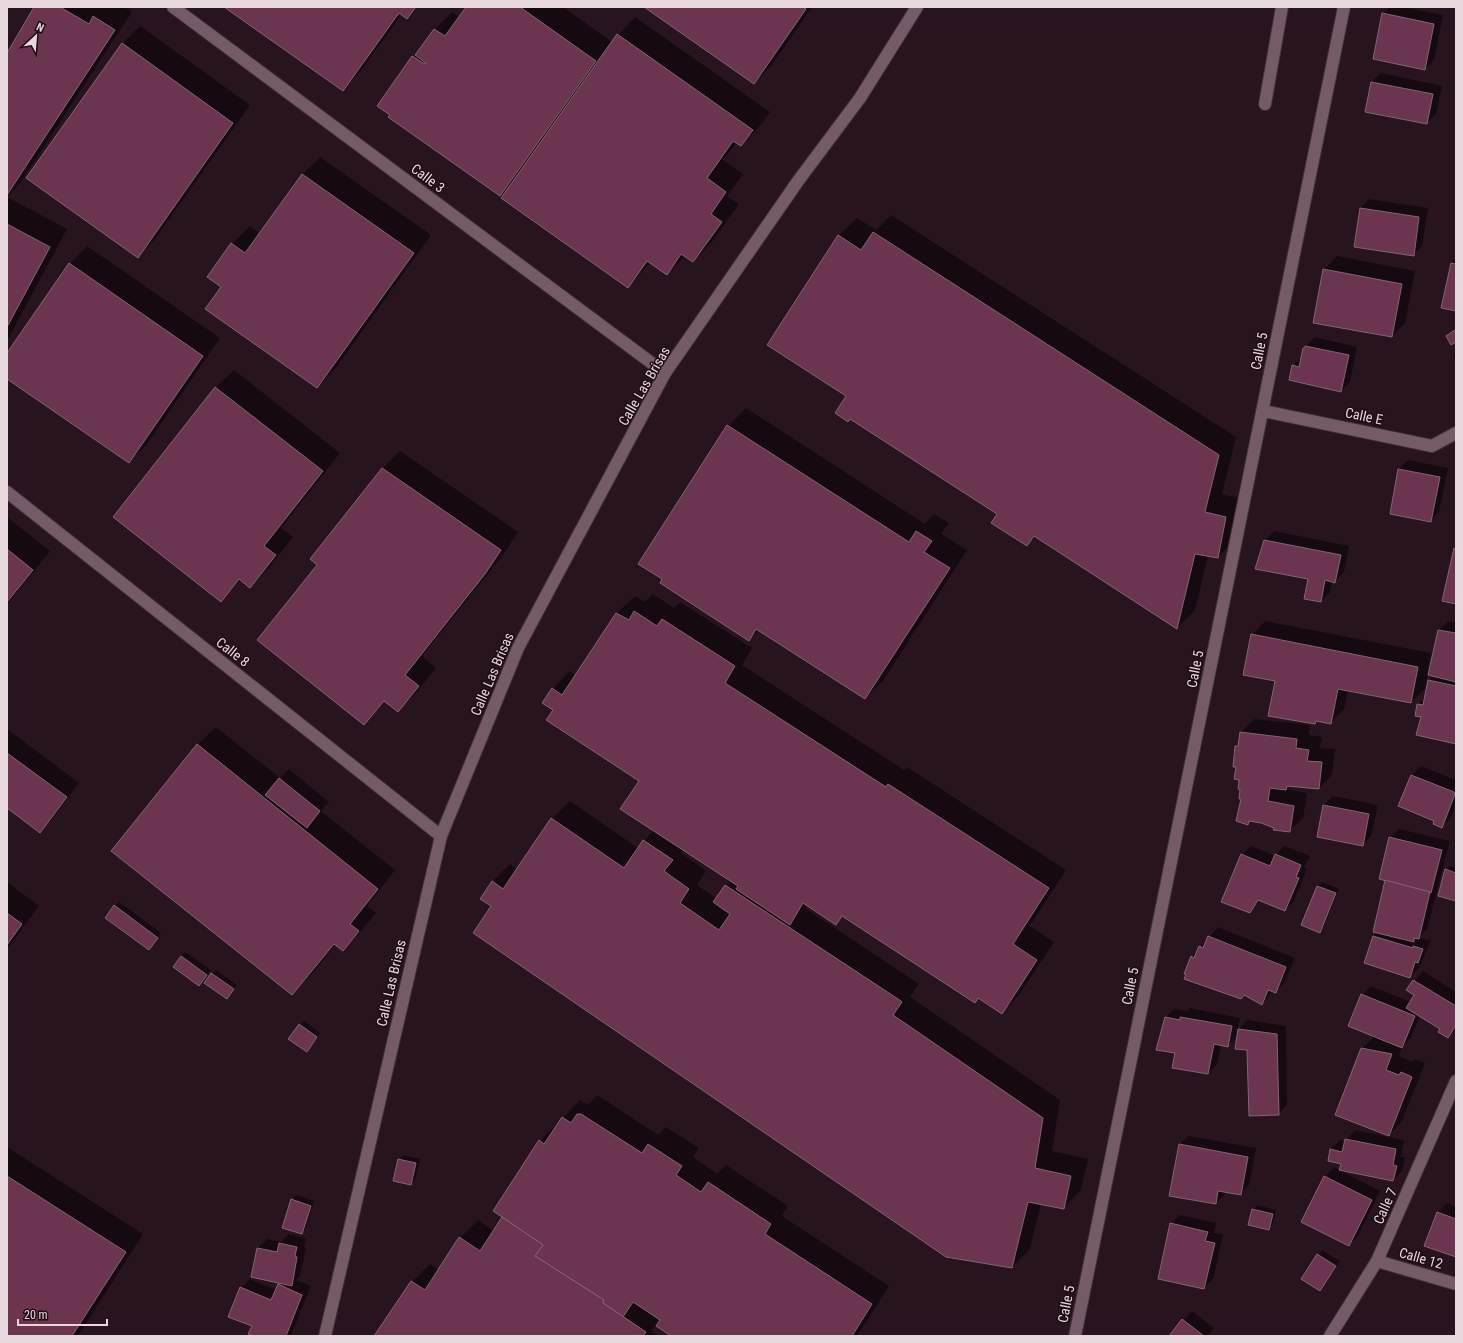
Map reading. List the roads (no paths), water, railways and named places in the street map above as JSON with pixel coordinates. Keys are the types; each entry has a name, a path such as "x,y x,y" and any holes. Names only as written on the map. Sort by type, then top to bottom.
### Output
{"street":[{"name":"Calle 3","path":"173,7 665,373"},
{"name":"Calle Las Brisas","path":"326,1336 441,836 518,648 665,373 798,182 860,98 917,7"},
{"path":"1265,104 1282,7"},
{"name":"Calle 5","path":"1075,1336 1344,7"},
{"name":"Calle E","path":"1263,410 1432,446 1456,433"},
{"name":"Calle 8","path":"7,492 441,836"},
{"name":"Calle 7","path":"1330,1336 1377,1261 1456,1081"},
{"name":"Calle 12","path":"1377,1261 1456,1284"}]}
